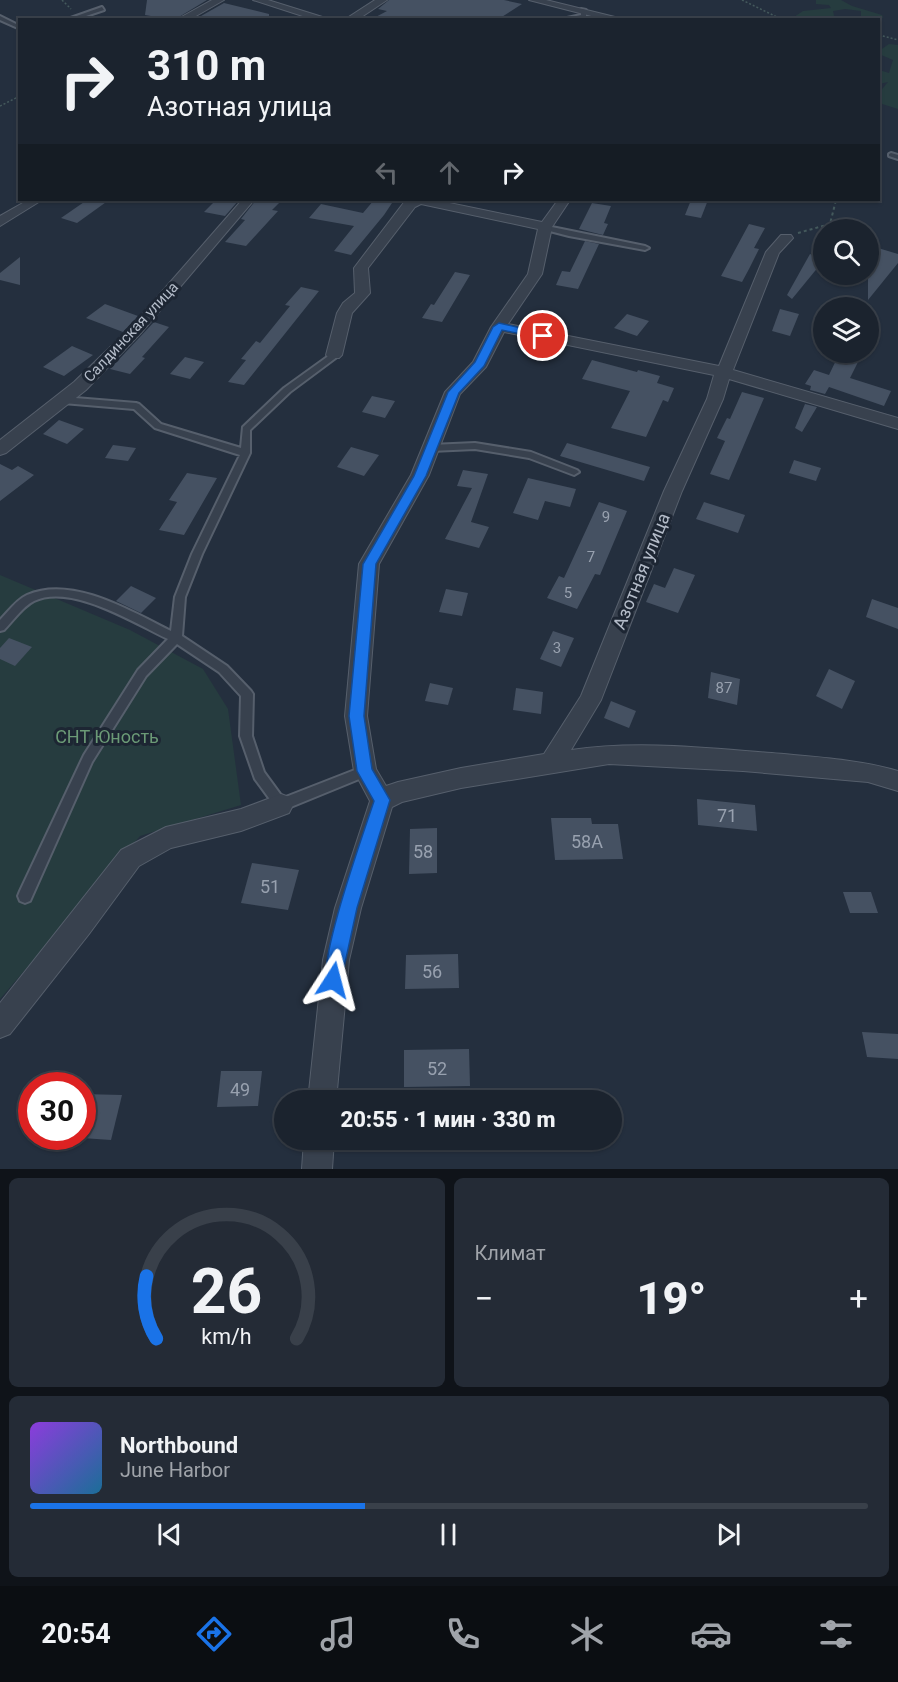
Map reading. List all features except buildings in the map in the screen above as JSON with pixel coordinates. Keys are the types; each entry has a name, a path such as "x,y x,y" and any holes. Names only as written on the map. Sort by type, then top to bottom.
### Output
{"street":[{"path":"185,18 219,0"},
{"path":"258,0 320,18"},
{"path":"352,18 382,0"},
{"path":"534,0 614,18"},
{"path":"0,222 34,201"},
{"name":"Салдинская улица","path":"0,449 80,386 136,330 247,201"},
{"path":"334,355 347,307 362,296 364,287 360,276 361,268 410,204 418,201"},
{"path":"425,201 545,227"},
{"path":"382,800 365,771 357,716 369,564 420,476 453,392 480,364 499,327 535,274 545,227 563,201"},
{"name":"Азотная улица","path":"550,765 590,700 673,491 716,399 723,372 729,364 773,252 786,238"},
{"path":"499,327 723,372 898,424"},
{"path":"323,1090 336,960 348,908 382,800 398,792 461,778 609,754 743,760 868,772 898,781"},
{"path":"0,1024 80,926 130,858 166,838 241,820 281,805"},
{"path":"317,1169 319,1150"}],"lane":[{"path":"73,18 102,9"},
{"path":"574,18 584,16 583,10"},
{"path":"0,18 18,27"},
{"path":"545,227 569,234 645,248"},
{"path":"25,896 88,759 142,673 176,638 180,597 197,554 245,453 246,429 287,390 334,355"},
{"path":"63,400 135,406 158,426 245,453"},
{"path":"431,448 475,446 531,455 574,472"},
{"path":"0,627 29,599 53,591 95,600 176,638 223,669 247,694 246,736 259,775 281,805 365,771"}],"path":[{"path":"742,0 779,18"},
{"path":"880,35 898,40"},
{"path":"0,106 18,97"},
{"path":"786,238 830,224 836,201"}],"green space":[{"path":"816,0 841,0 852,6 882,15 883,18 850,18 861,16 861,11 845,9 833,11 834,16 827,18 794,17 803,11 831,8 829,5 816,4"},
{"path":"889,44 898,45 898,109 880,103 880,92 888,82 880,84 880,70 889,73 893,60 880,54 880,50"},
{"name":"СНТ Юность","path":"0,575 130,630 203,669 228,709 241,805 140,836 0,999"}],"route":[{"path":"333,980 348,908 382,800 365,771 357,716 369,564 388,535 420,476 453,392 480,364 499,327 543,336"}]}
